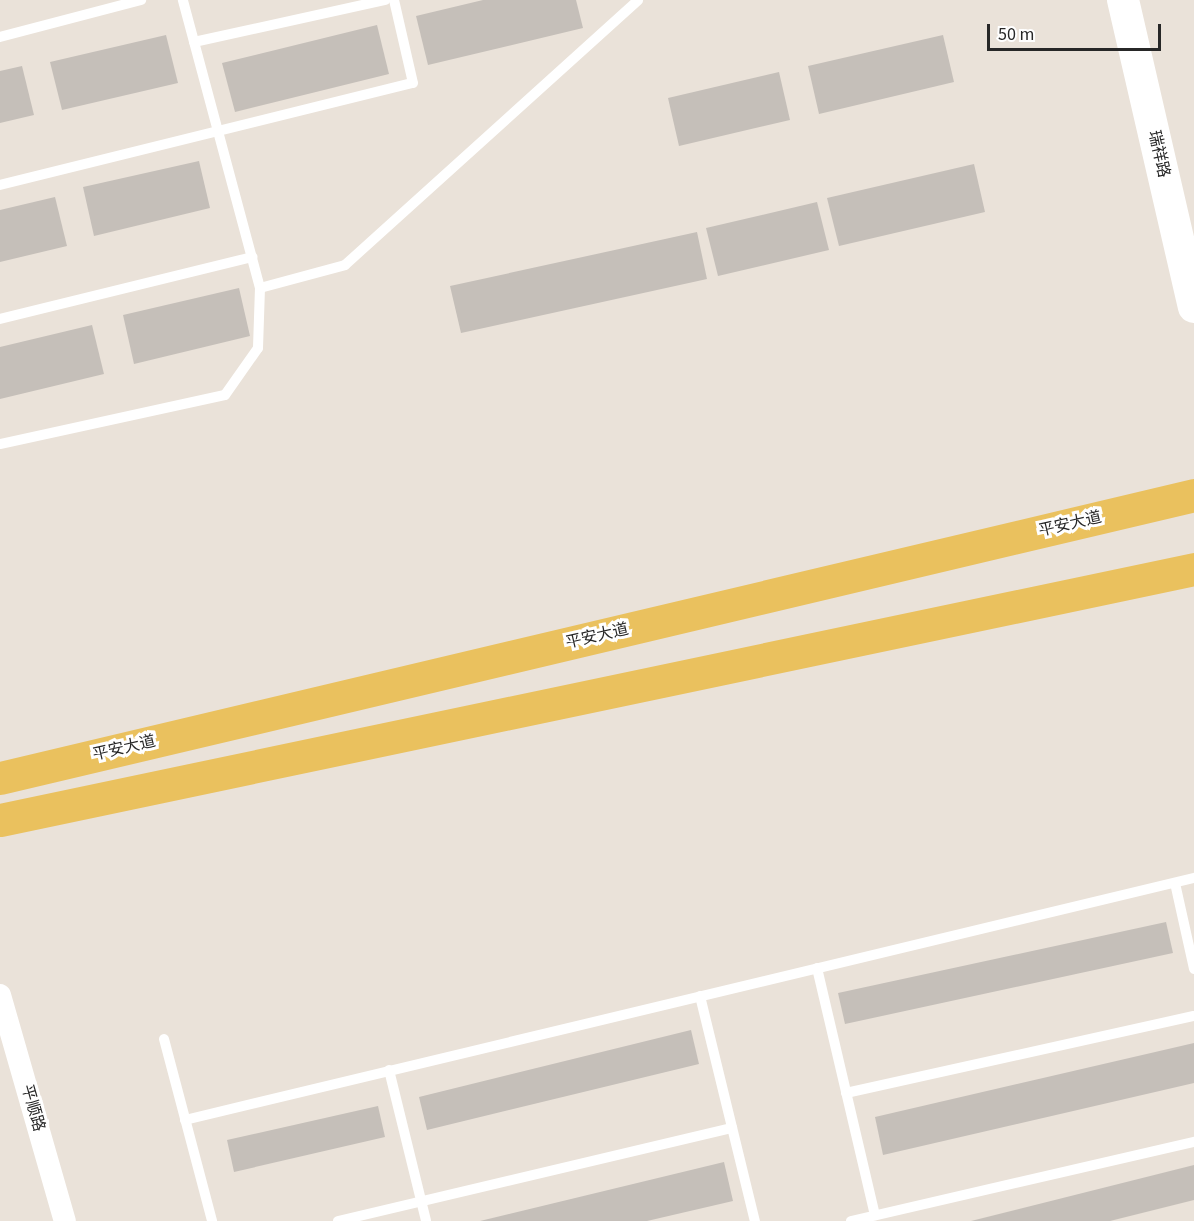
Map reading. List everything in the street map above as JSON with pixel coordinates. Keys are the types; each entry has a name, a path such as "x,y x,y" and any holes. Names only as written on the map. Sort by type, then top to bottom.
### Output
{"main road":[{"name":"平安大道","path":"0,778 1194,495"},
{"path":"0,820 1194,569"}],"street":[{"name":"瑞祥路","path":"1123,0 1194,308"},
{"name":"平顺路","path":"0,995 65,1221"}],"lane":[{"path":"0,37 141,0"},
{"path":"0,444 225,395 258,348 260,288 183,0"},
{"path":"194,42 385,0"},
{"path":"0,185 219,133 413,83 394,0"},
{"path":"260,288 345,265 638,0"},
{"path":"0,319 252,257"},
{"path":"185,1120 1194,878"},
{"path":"1175,882 1194,969"},
{"path":"817,968 875,1215"},
{"path":"700,996 755,1221"},
{"path":"846,1093 1194,1016"},
{"path":"164,1039 212,1221"},
{"path":"388,1070 426,1221"},
{"path":"338,1221 732,1128"},
{"path":"851,1221 1194,1142"}],"building":[{"path":"483,0 576,0 583,28 428,65 416,16"},
{"path":"377,25 389,74 235,112 222,63"},
{"path":"166,35 178,83 62,110 50,62"},
{"path":"943,35 954,82 819,114 808,66"},
{"path":"22,66 34,115 0,123 0,71"},
{"path":"779,72 790,120 679,146 668,98"},
{"path":"199,161 210,208 94,236 83,187"},
{"path":"974,164 985,212 839,246 827,198"},
{"path":"55,197 67,246 0,262 0,210"},
{"path":"817,202 829,250 718,276 706,228"},
{"path":"697,232 707,279 461,333 450,286"},
{"path":"239,288 250,336 134,364 123,315"},
{"path":"92,325 104,374 0,399 0,347"},
{"path":"1166,922 1173,953 845,1024 838,993"},
{"path":"691,1030 699,1064 427,1130 419,1097"},
{"path":"1194,1043 1194,1083 883,1155 875,1117"},
{"path":"378,1106 385,1137 234,1172 227,1140"},
{"path":"724,1162 733,1201 647,1221 480,1221"},
{"path":"1194,1165 1194,1200 1110,1221 971,1221"}]}
